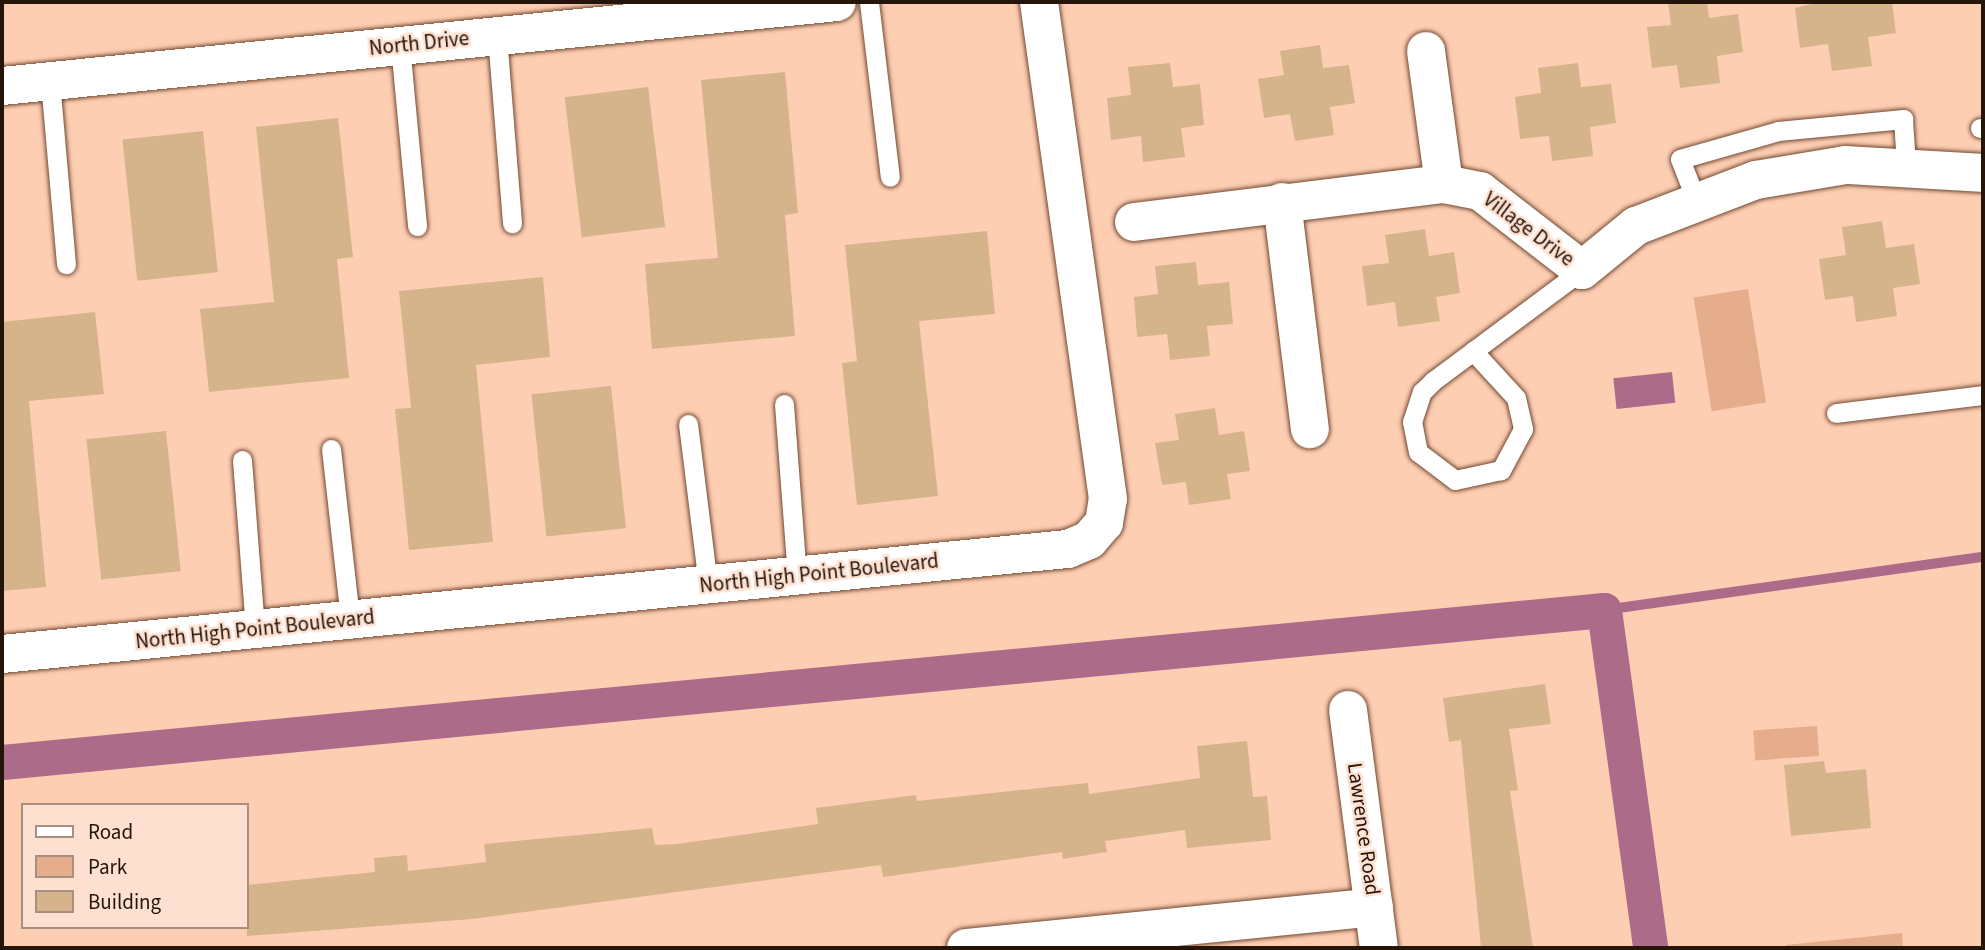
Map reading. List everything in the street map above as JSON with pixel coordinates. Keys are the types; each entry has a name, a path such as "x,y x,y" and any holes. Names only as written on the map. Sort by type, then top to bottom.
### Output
{"street":[{"name":"North Drive","path":"3,75 50,81 497,36 582,14 837,2"},
{"name":"North High Point Boulevard","path":"2,654 1068,548 1089,540 1104,523 1108,499 1039,2"},
{"path":"1426,51 1444,184"},
{"name":"Village Drive","path":"1134,222 1444,184 1480,191 1582,270 1636,226 1696,200 1801,170 1906,166 1983,173"},
{"path":"1282,202 1310,429"},
{"name":"Lawrence Road","path":"1348,710 1379,948"},
{"path":"966,948 1374,907"}],"lane":[{"path":"869,2 890,177"},
{"path":"497,36 512,223"},
{"path":"400,45 417,226"},
{"path":"50,81 66,264"},
{"path":"1473,352 1516,398 1523,429 1501,470 1455,480 1418,452 1412,422 1422,392 1473,352 1582,270"},
{"path":"1836,413 1983,395"},
{"path":"784,404 797,575"},
{"path":"688,424 708,584"},
{"path":"331,449 350,619"},
{"path":"242,460 255,629"}],"green space":[{"path":"1748,289 1766,403 1712,411 1694,298"},
{"path":"1817,726 1819,756 1755,760 1753,730"},
{"path":"1902,933 1903,948 1786,948 1786,945"}],"shaded area":[{"path":"1672,372 1675,403 1617,409 1613,378"}],"building":[{"path":"1668,2 1707,2 1709,18 1738,14 1743,52 1717,56 1720,83 1680,88 1677,65 1652,68 1647,27 1671,25"},
{"path":"1820,2 1892,2 1896,33 1868,37 1872,66 1832,71 1828,44 1800,48 1795,8"},
{"path":"1320,45 1323,68 1349,65 1355,103 1330,107 1334,135 1295,141 1290,114 1264,118 1258,79 1284,75 1280,51"},
{"path":"1170,63 1173,87 1200,84 1204,125 1181,128 1185,157 1143,162 1141,136 1111,140 1107,98 1131,95 1128,67"},
{"path":"1578,63 1581,87 1611,84 1616,123 1590,127 1593,156 1552,161 1549,136 1520,139 1515,97 1541,93 1538,68"},
{"path":"785,72 798,213 785,215 795,336 652,349 645,264 718,258 701,80"},
{"path":"648,87 665,227 582,237 565,97"},
{"path":"338,118 353,257 337,259 349,378 209,392 200,309 274,302 256,127"},
{"path":"203,131 218,272 137,281 122,139"},
{"path":"1882,221 1886,248 1914,244 1920,284 1893,288 1897,316 1856,322 1853,296 1825,300 1819,259 1846,255 1842,227"},
{"path":"1425,229 1429,256 1454,252 1460,293 1436,297 1440,321 1398,327 1395,302 1367,306 1362,266 1389,263 1385,235"},
{"path":"987,231 995,314 919,321 938,496 857,505 842,363 857,361 845,245"},
{"path":"1196,262 1198,285 1229,282 1233,324 1207,326 1210,356 1170,360 1167,334 1137,337 1134,297 1158,294 1155,266"},
{"path":"543,277 550,357 476,365 493,542 409,550 395,409 411,408 399,291"},
{"path":"95,312 104,394 29,401 46,587 2,591 2,322"},
{"path":"611,386 626,528 546,537 531,394"},
{"path":"1215,408 1219,435 1244,431 1250,471 1227,474 1231,499 1189,505 1186,482 1162,485 1155,443 1179,440 1175,414"},
{"path":"166,431 181,571 101,580 86,439"},
{"path":"1545,684 1551,724 1509,729 1518,790 1510,791 1533,948 1481,948 1461,740 1449,742 1443,698"},
{"path":"1247,741 1253,797 1267,796 1271,840 1187,848 1185,830 1105,841 1107,852 1063,859 1062,852 883,877 881,865 472,919 247,936 248,885 375,872 374,858 407,855 408,871 486,862 484,844 652,828 655,845 677,844 818,824 816,808 916,795 917,801 1088,783 1089,794 1200,778 1197,746"},
{"path":"1824,761 1826,773 1866,769 1871,828 1791,836 1784,765"}],"waterway":[{"path":"1604,610 1983,557"},
{"path":"2,762 1604,610 1650,948"}]}
